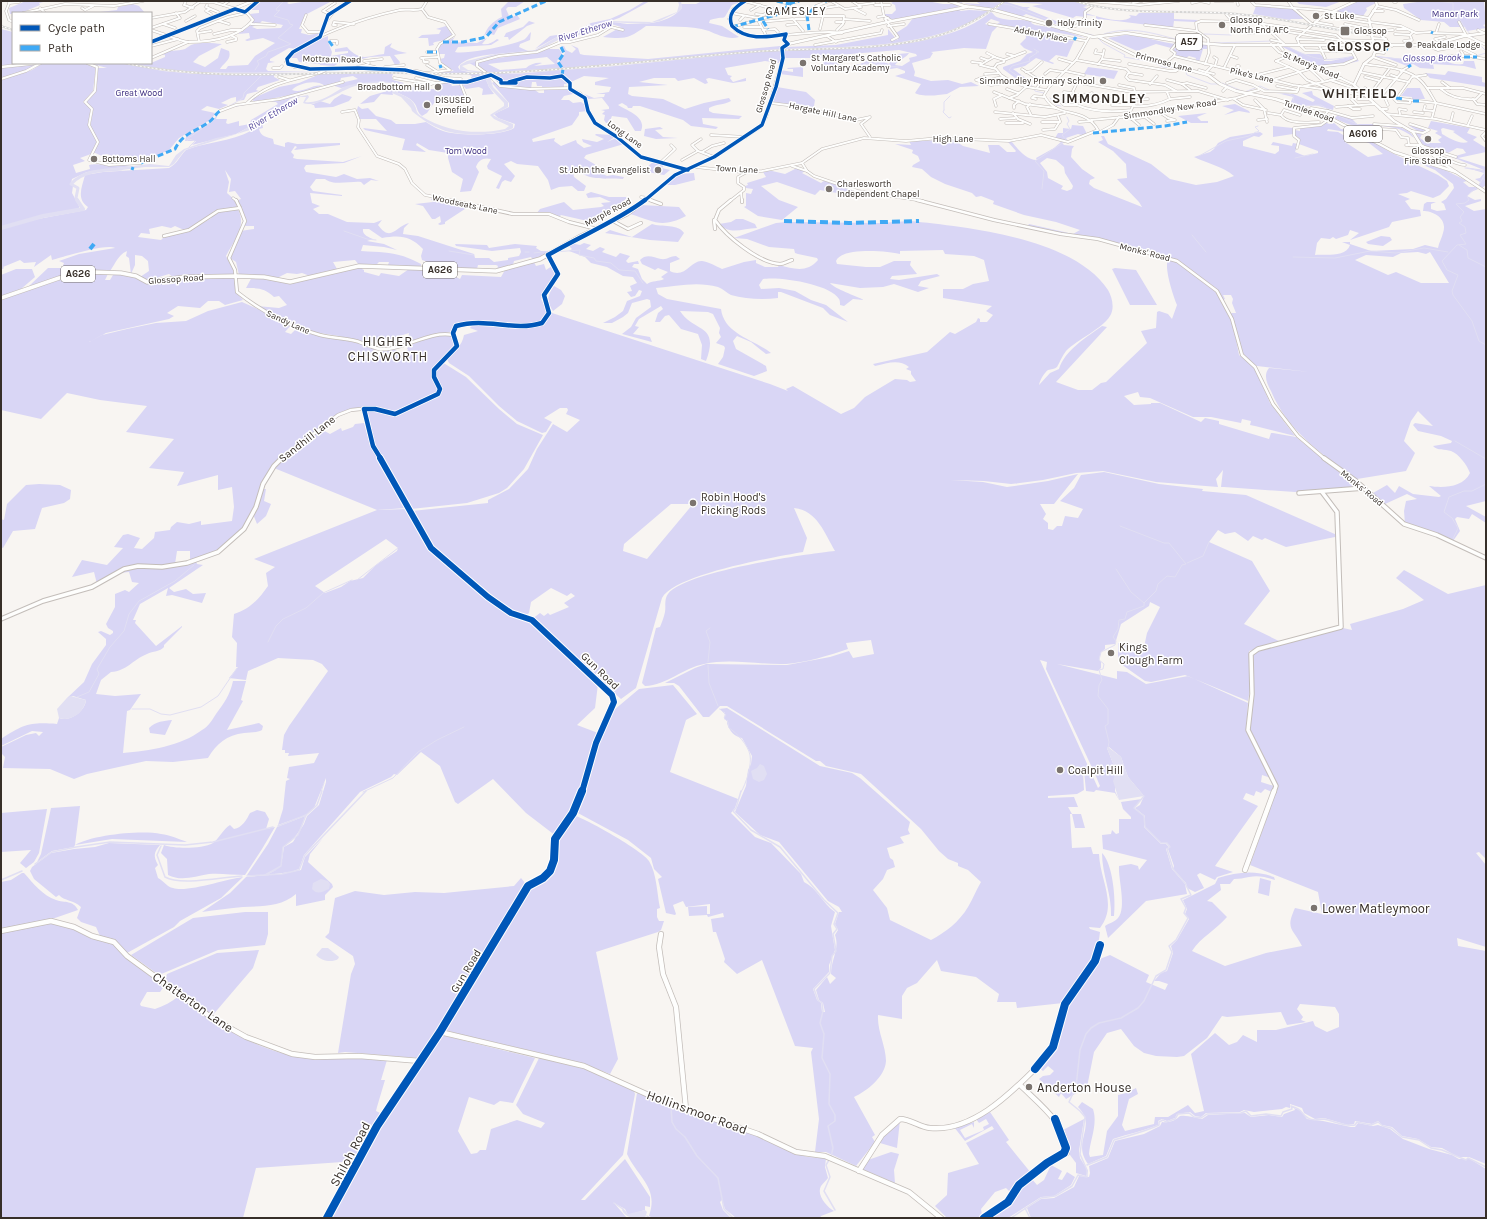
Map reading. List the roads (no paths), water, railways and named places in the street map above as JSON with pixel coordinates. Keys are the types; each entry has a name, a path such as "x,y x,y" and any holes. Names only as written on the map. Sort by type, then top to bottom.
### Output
{"main road":[{"path":"167,35 218,13 252,1"},
{"path":"152,41 252,1"},
{"name":"A57","path":"949,1 1089,37 1099,37 1126,32 1182,42 1208,44 1428,46 1459,37 1485,33"},
{"path":"1376,1 1377,6 1369,18 1375,52 1373,57 1364,64 1353,85 1386,114 1402,126 1412,131 1422,146 1434,156 1486,192"},
{"name":"Glossop Road","path":"694,168 746,137 764,123 783,58 782,47 886,22 968,6"},
{"name":"Primrose Lane","path":"1099,37 1137,56 1198,70 1227,87"},
{"path":"1,67 29,64"},
{"name":"A6016","path":"1227,87 1262,96"},
{"name":"Turnlee Road","path":"1262,96 1325,115 1394,152 1456,172"},
{"name":"Marple Road","path":"237,276 264,277 292,282 315,275 364,265 496,271 540,259 632,211 675,175 694,168"},
{"name":"Glossop Road","path":"1,298 55,279 93,272 121,273 149,282 185,277 237,276"}],"street":[{"path":"26,12 65,2 94,6 114,6 144,1"},
{"path":"186,1 184,6 193,8"},
{"path":"152,18 193,8 201,1 219,4 246,12 253,20 251,24"},
{"path":"212,14 206,11 219,4 220,1"},
{"path":"223,5 229,1"},
{"path":"320,37 326,19 330,14 350,1"},
{"path":"425,73 450,70 440,63 437,52 438,46 444,41 453,38 453,33 445,22 428,16 422,9 427,1"},
{"path":"731,13 758,18 772,10 771,7 744,1 735,7 731,13 729,19 732,27 745,35 767,37 820,29 837,30 842,33"},
{"path":"755,4 760,1"},
{"path":"732,27 779,14 790,4 798,1"},
{"path":"816,6 828,1 845,10 860,7 858,5"},
{"path":"852,1 858,5 890,5"},
{"path":"881,1 884,16"},
{"path":"1088,1 1126,5 1180,1"},
{"path":"1126,5 1142,1"},
{"path":"1192,3 1200,1 1209,3"},
{"path":"1215,1 1233,1"},
{"path":"1251,1 1256,5 1330,11 1369,18"},
{"path":"1288,1 1293,8 1312,24 1373,38"},
{"path":"1297,39 1300,34 1330,11 1356,1"},
{"path":"1,6 19,2"},
{"path":"778,2 790,4"},
{"path":"1060,29 1076,26 1085,18 1085,12 1098,2"},
{"path":"9,3 6,11 9,15 9,20 12,22"},
{"path":"330,14 323,11 335,3"},
{"path":"61,4 63,8"},
{"path":"208,5 206,7 218,13"},
{"path":"751,10 760,5"},
{"path":"82,8 86,10 94,6"},
{"path":"199,41 198,29 246,12 251,6"},
{"path":"824,8 838,6"},
{"path":"1377,6 1396,10 1419,20"},
{"path":"41,7 45,12"},
{"name":"Mottram Road","path":"422,9 412,12 407,10 397,11 354,24 320,37 291,54 287,59 288,64 301,68 357,68 418,71 440,78"},
{"path":"855,9 865,14"},
{"path":"1330,11 1345,24 1371,28 1377,31 1392,46"},
{"path":"1373,12 1383,11"},
{"path":"176,13 180,18"},
{"path":"756,14 764,15"},
{"path":"1226,14 1232,21"},
{"path":"306,15 302,25 308,32 321,32"},
{"path":"152,29 180,18 187,20 195,16"},
{"path":"740,20 744,16"},
{"path":"810,16 842,16 844,20"},
{"path":"820,29 822,16"},
{"path":"878,17 884,16 892,21"},
{"path":"1197,31 1196,23 1201,20 1254,22 1251,16"},
{"path":"1323,16 1370,23 1398,25 1413,32 1469,35"},
{"path":"767,37 758,23 761,21 788,18 805,19"},
{"path":"888,18 885,19 888,26 898,37 892,40"},
{"path":"795,19 803,31"},
{"path":"837,30 844,20"},
{"path":"836,22 844,20 870,21"},
{"path":"219,21 229,24"},
{"path":"336,25 333,25 334,22 344,21 354,24"},
{"path":"1247,22 1249,26 1247,28"},
{"path":"1316,22 1332,25"},
{"path":"1459,22 1469,35 1486,46"},
{"path":"1273,80 1316,67 1332,66 1356,59 1349,46 1336,35 1259,23 1271,32 1281,44 1283,50"},
{"path":"162,24 175,28"},
{"path":"152,58 188,42 232,36 251,24 275,25"},
{"path":"787,25 798,24"},
{"path":"888,26 897,28 904,24"},
{"name":"Adderly Place","path":"989,24 1086,41"},
{"path":"1342,30 1345,24"},
{"path":"1436,33 1439,24"},
{"path":"1145,25 1197,31 1207,38 1209,53 1205,64"},
{"name":"Long Lane","path":"623,30 611,27 598,34 571,42 560,42 537,52 493,57 477,62 477,66 500,86 530,89 567,88 577,91 586,100 588,111 595,123 616,137 641,157 688,170"},
{"path":"744,27 761,27"},
{"path":"1290,32 1291,27"},
{"path":"152,29 188,42"},
{"path":"763,30 775,29 778,32"},
{"path":"1397,29 1407,29"},
{"path":"214,34 231,30 242,30"},
{"path":"1377,31 1393,30"},
{"path":"1478,30 1485,33"},
{"path":"198,33 211,31"},
{"path":"815,45 818,42 852,40 883,32"},
{"path":"1248,33 1290,32 1342,41 1373,38 1386,39"},
{"path":"1395,34 1410,35 1413,32"},
{"path":"327,35 329,41 336,41 337,44"},
{"path":"1404,41 1412,40 1410,35"},
{"path":"1453,35 1459,37"},
{"path":"232,36 237,38 236,40"},
{"path":"827,36 836,42"},
{"path":"1044,97 1047,90 1056,79 1076,60 1089,37"},
{"path":"1445,37 1435,39 1440,43 1461,48 1486,60"},
{"path":"152,46 178,39"},
{"path":"1297,39 1335,40"},
{"path":"1297,39 1299,44 1305,50 1353,53"},
{"path":"227,42 241,40"},
{"path":"1271,40 1281,44"},
{"path":"1169,60 1174,56 1172,55 1175,53 1171,50 1178,41"},
{"path":"1426,42 1428,46 1438,50 1449,48 1449,46"},
{"name":"St Mary's Road","path":"1271,44 1277,51 1341,78 1353,85"},
{"path":"1224,68 1235,45"},
{"path":"1319,45 1325,58"},
{"path":"1337,46 1340,52"},
{"path":"1386,50 1388,46"},
{"path":"1096,50 1095,53 1102,54"},
{"path":"1098,64 1104,56 1102,54 1104,50"},
{"path":"1461,51 1464,56"},
{"path":"427,52 437,52"},
{"path":"994,68 997,64 1004,62 1004,60 1025,52"},
{"path":"1375,52 1384,52"},
{"path":"1448,52 1452,56"},
{"path":"990,53 995,57 1004,60"},
{"path":"1007,54 1015,56"},
{"name":"Pike's Lane","path":"1174,56 1293,85 1303,86"},
{"path":"1231,56 1237,58"},
{"path":"1289,56 1276,61 1299,72 1307,80 1334,91"},
{"path":"1419,60 1452,56 1477,56"},
{"path":"438,57 422,58 424,62 438,72"},
{"path":"972,62 981,63 995,57"},
{"path":"1214,57 1217,58 1215,66"},
{"path":"1363,94 1372,91 1389,69 1396,65 1373,57"},
{"path":"981,58 987,60"},
{"path":"366,65 369,63 364,61 382,59"},
{"path":"1059,59 1073,63"},
{"path":"1102,59 1120,61"},
{"path":"1076,60 1126,69 1129,73 1142,76"},
{"path":"279,62 282,66"},
{"path":"1026,72 1032,70 1042,62"},
{"path":"1383,67 1387,62"},
{"path":"981,63 980,65 983,67 994,68 1003,77 1012,82 1028,87 1047,90"},
{"path":"1,79 30,70 39,64"},
{"path":"90,64 97,67 95,91 85,102 92,109 89,125 98,142 92,150 89,160 109,165 141,163"},
{"path":"273,68 280,68 288,64"},
{"path":"1129,64 1164,71 1176,71 1182,67"},
{"path":"1364,64 1383,67 1414,76 1423,82 1436,103"},
{"path":"357,68 359,66 366,65 386,67 404,65"},
{"path":"1206,72 1212,66"},
{"path":"1235,71 1238,66"},
{"path":"1256,75 1289,67"},
{"path":"1388,104 1386,97 1383,94 1396,78 1408,67"},
{"path":"246,103 255,94 290,80 319,73 329,68"},
{"path":"1022,69 1037,79 1039,86 1037,88"},
{"path":"1310,69 1323,81"},
{"path":"1045,74 1050,70 1084,74"},
{"path":"1198,70 1214,74"},
{"path":"1198,70 1209,77"},
{"path":"416,78 418,71"},
{"path":"1360,72 1396,78"},
{"path":"999,73 985,75 976,80 991,85 1012,82"},
{"path":"1129,73 1127,79 1150,84 1165,85 1176,91"},
{"path":"440,78 469,82 482,76 489,75"},
{"path":"1290,75 1293,85"},
{"path":"1390,75 1409,82"},
{"path":"1395,99 1414,76 1426,75"},
{"path":"415,86 431,83 435,76"},
{"path":"394,78 438,83 459,81 464,76"},
{"path":"1150,84 1157,76"},
{"path":"279,77 290,80"},
{"path":"993,79 1003,77"},
{"path":"1365,77 1379,82"},
{"path":"412,80 416,78 431,83"},
{"path":"440,78 452,81"},
{"path":"1303,86 1313,82 1341,78"},
{"path":"1056,79 1133,92 1201,91 1228,100"},
{"path":"1168,80 1182,84 1190,90"},
{"path":"1227,83 1236,80 1268,91 1294,93 1298,90 1299,86"},
{"path":"1329,80 1353,85 1350,93"},
{"path":"459,81 467,100"},
{"path":"220,110 232,105 289,97 343,82"},
{"path":"1442,82 1450,88"},
{"path":"1077,83 1073,94 1077,105"},
{"path":"1182,84 1187,83 1206,88"},
{"path":"1461,84 1463,88"},
{"path":"1110,96 1095,102 1075,100 1060,101 1064,105 1077,105 1086,109 1103,109 1119,112 1131,110 1134,106 1134,88 1119,86"},
{"path":"1276,86 1298,90"},
{"path":"1303,86 1375,96"},
{"path":"1009,98 1028,87"},
{"path":"1223,91 1227,87"},
{"name":"Simmondley New Road","path":"1079,122 1122,117 1156,110 1234,99 1257,88"},
{"path":"1365,88 1372,91"},
{"path":"1427,88 1463,88 1479,90 1486,94"},
{"path":"1456,88 1460,91"},
{"path":"1007,89 1018,93"},
{"path":"1442,89 1451,98 1460,99 1478,98 1482,93"},
{"path":"1262,96 1268,91"},
{"path":"994,92 1030,104 1056,108"},
{"path":"1064,92 1087,95 1092,93"},
{"path":"1167,92 1170,99"},
{"path":"996,106 994,99 1002,95"},
{"path":"1036,99 1032,98 1034,95 1044,97 1056,108 1066,113 1083,115 1092,121 1099,119"},
{"path":"1112,105 1145,107 1157,105 1170,99 1190,97"},
{"path":"1382,97 1436,103 1486,114"},
{"path":"1134,100 1148,99"},
{"path":"1234,99 1243,105 1266,110"},
{"path":"1358,99 1368,99"},
{"path":"1395,99 1397,102 1407,103 1410,103 1412,100"},
{"path":"1460,99 1464,104"},
{"path":"1473,99 1477,104 1486,105"},
{"path":"1255,100 1268,113 1267,121 1258,120"},
{"path":"1351,100 1358,105"},
{"path":"1014,108 1014,104 1019,101"},
{"name":"Hargate Hill Lane","path":"771,103 803,107 856,120 870,117 867,121 861,124 870,137"},
{"path":"1432,118 1436,103"},
{"path":"1030,104 1028,107 1031,115"},
{"path":"1336,107 1374,104"},
{"path":"1042,106 1042,111"},
{"path":"1348,106 1352,109 1360,109"},
{"path":"1425,106 1424,110 1433,111"},
{"path":"1311,108 1322,108 1352,118 1373,116"},
{"path":"1380,109 1387,109"},
{"path":"1400,114 1399,109 1406,110"},
{"path":"1478,112 1482,109"},
{"name":"Woodseats Lane","path":"342,112 355,110 359,123 358,127 377,156 399,164 405,169 410,180 424,195 513,214 549,214 569,222 596,229"},
{"path":"1156,110 1168,118 1176,120 1169,120"},
{"path":"1281,115 1284,110 1300,115"},
{"path":"1414,116 1414,110 1423,113"},
{"path":"1325,115 1330,111"},
{"path":"995,112 1045,117 1058,116 1066,113"},
{"path":"1451,121 1453,112"},
{"path":"1013,113 1015,118"},
{"path":"1268,113 1281,115 1284,119 1302,122 1319,122"},
{"path":"1386,114 1400,114 1432,118 1468,125 1485,133 1482,137 1486,141"},
{"path":"1058,116 1060,122"},
{"path":"1468,125 1472,116"},
{"path":"1100,132 1113,125 1119,117"},
{"path":"1122,117 1132,119 1145,117 1154,124"},
{"path":"1000,119 1015,118 1023,123"},
{"path":"1297,148 1299,140 1294,136 1294,128 1321,125 1331,118"},
{"path":"1132,119 1139,125"},
{"path":"1283,123 1284,119"},
{"name":"High Lane","path":"802,163 827,147 849,140 870,137 906,141 939,138 1009,141 1041,135 1066,142 1096,132 1098,130 1092,121"},
{"path":"1042,122 1060,122"},
{"path":"1043,130 1055,129 1060,122"},
{"path":"1302,122 1305,126"},
{"path":"1006,123 1030,124"},
{"path":"1374,124 1402,126"},
{"path":"1410,124 1429,130 1423,133 1412,131"},
{"path":"1381,129 1396,130 1401,137 1408,138 1407,145 1422,146 1456,157"},
{"path":"711,135 746,137"},
{"path":"729,139 732,135"},
{"path":"701,139 692,145 698,151 714,157"},
{"path":"702,152 712,146 722,143"},
{"path":"660,163 675,146 671,145"},
{"path":"683,160 698,151"},
{"path":"1434,156 1440,154 1458,165"},
{"path":"802,163 806,171"},
{"name":"Town Lane","path":"694,168 747,172 762,171 802,163"},
{"name":"Monks' Road","path":"789,165 806,171 818,178 863,192 922,201 994,220 1061,234 1098,239 1139,252 1170,258 1181,263 1217,291 1232,319 1241,354 1255,367 1273,404 1291,429 1319,454 1364,488 1404,524 1437,535 1486,558"},
{"path":"1454,166 1465,165"},
{"path":"715,229 714,221 716,215 725,204 741,193 744,189 738,183 738,177 747,172"},
{"path":"741,193 742,202"},
{"path":"641,197 661,204"},
{"path":"164,236 189,230 218,211 240,208 238,202 233,198"},
{"name":"Sandy Lane","path":"240,208 245,221 229,258 234,264 237,276 237,292 259,308 312,332 338,336 375,348 387,350 448,333 453,335"},
{"path":"716,215 715,220 718,225 730,238 751,250 756,255 779,264 792,260"},
{"path":"613,221 628,229 641,223"},
{"path":"453,335 456,326 472,322 493,322 528,327 542,323 550,313 544,296 558,274 551,253"},
{"name":"Sandhill Lane","path":"1,619 43,601 92,587 124,569 138,566 162,566 187,563 218,552 244,529 258,502 263,484 272,468 284,456 338,415 351,410 364,409 375,409 395,414 438,394 440,389 434,377 434,370 457,346 453,335"},
{"name":"Gun Road","path":"364,409 370,439 373,446 431,548 488,597 511,613 532,620 612,695 614,702 613,708 596,743 588,776 574,813 555,839 554,860 550,871 543,878 528,886 440,1032 420,1061"},
{"path":"1299,493 1364,488"},
{"path":"1245,870 1276,786 1248,730 1252,694 1251,654 1258,648 1341,627 1337,512 1322,492"},
{"name":"Chatterton Lane","path":"1,931 52,921 74,927 92,936 109,940 127,956 212,1018 246,1037 292,1054 316,1057 359,1056 420,1061"},
{"path":"661,934 659,947 663,974 676,1008 686,1109"},
{"name":"Hollinsmoor Road","path":"440,1032 584,1066 662,1101 758,1134 796,1152 825,1156 909,1192 941,1218"},
{"name":"Shiloh Road","path":"327,1218 347,1184 377,1126 395,1101 420,1061"},
{"path":"859,1171 883,1134 899,1119 904,1118 927,1127 943,1126 972,1118 1002,1100 1035,1070"},
{"path":"1020,1085 1059,1124 1067,1152 1049,1163"},
{"path":"984,1218 1008,1202 1014,1191"}],"water":[{"path":"678,1 681,1 682,8 680,11 660,21 644,24 611,22 576,36 560,39 537,51 491,57 462,66 468,70 484,72 490,76 493,87 508,102 508,107 493,115 513,124 513,128 507,131 489,134 468,134 443,130 427,122 412,111 401,97 392,93 392,86 390,83 368,83 355,86 315,103 303,103 306,97 300,97 265,118 253,129 237,134 297,97 308,95 309,97 305,102 315,102 346,86 360,83 383,81 394,83 398,93 412,101 419,115 441,126 473,132 505,129 509,126 494,119 490,115 504,106 504,103 489,87 485,77 480,73 460,70 460,65 467,61 495,54 535,50 557,37 574,34 610,21 652,22 677,12 679,5"},
{"path":"237,134 185,150 174,164 169,167 145,167 114,171 115,168 150,164 169,166 176,155 184,149 216,138"},
{"path":"70,696 86,700 83,708 73,717 68,719 59,718 57,709"},
{"path":"1108,747 1121,757 1128,777 1144,796 1119,800 1113,781 1116,771 1107,748"},
{"path":"760,764 764,766 767,774 764,780 759,782 753,779 751,771 757,768"},
{"path":"321,879 328,881 330,884 329,889 316,892 312,889 313,883"},
{"path":"322,948 328,948 339,957 338,959 330,961 318,957 316,955"},
{"path":"623,1208 628,1214 645,1210 647,1212 645,1218 631,1217 624,1213 622,1210"}],"waterway":[{"path":"255,70 259,64 257,61 266,56 268,52 291,44 278,38 293,25 290,24 288,20 274,16 280,10 277,11 276,9 284,1"},
{"name":"Glossop Brook","path":"985,1 1010,5 1066,27"},
{"path":"1435,1 1453,3 1453,13 1459,18 1467,31 1473,37"},
{"name":"Glossop Brook","path":"1069,28 1075,31"},
{"name":"Glossop Brook","path":"1104,34 1114,31 1134,30 1153,33 1182,41"},
{"name":"Glossop Brook","path":"1084,33 1096,36"},
{"path":"1204,34 1231,35"},
{"path":"1098,38 1103,43 1125,55 1124,57 1153,62 1163,67 1177,68"},
{"name":"Glossop Brook","path":"1214,43 1273,41"},
{"path":"1478,43 1486,51"},
{"name":"Glossop Brook","path":"1285,46 1311,57 1333,59 1354,56"},
{"path":"1032,86 1009,70 1012,66 1030,61 1029,58 1037,53 1036,52 1039,52 1034,49"},
{"name":"Glossop Brook","path":"1476,56 1486,53"},
{"name":"Glossop Brook","path":"1377,57 1412,60 1430,57"},
{"name":"Glossop Brook","path":"1446,57 1456,57"},
{"path":"855,65 877,63"},
{"path":"878,63 886,66 899,67"},
{"path":"844,68 852,67"},
{"path":"1185,70 1187,75 1211,84 1219,84"},
{"path":"226,108 243,98 244,93 262,75"},
{"path":"1222,83 1242,91"},
{"path":"1245,92 1260,86 1269,90"},
{"path":"1034,89 1035,91 1044,93"},
{"path":"1271,92 1289,94 1294,97 1293,100 1296,104"},
{"path":"950,96 944,102 943,112 949,118 951,117"},
{"path":"1050,98 1056,105 1061,106"},
{"path":"1301,106 1321,105 1331,111"},
{"path":"189,147 195,141 189,139 187,141 187,139 213,121 220,111"},
{"path":"1337,115 1363,127 1380,130"},
{"path":"1066,140 1062,135 1070,129 1067,124 1069,121 1067,117"},
{"path":"1257,132 1259,131 1255,127 1258,126"},
{"path":"1199,156 1226,141 1249,136 1256,132"},
{"path":"1042,189 1044,171 1035,161 1064,142"},
{"path":"1295,158 1313,154"},
{"path":"1465,168 1484,171 1486,180"},
{"name":"River Etherow","path":"78,201 76,198 78,188 71,184 76,179 88,173 121,169"},
{"path":"1484,176 1479,185 1467,196 1469,200 1465,203 1456,204 1464,212 1460,217 1462,221 1459,223 1465,227 1466,233 1460,235 1466,244 1457,245 1442,261 1447,270 1458,275 1452,291 1453,295 1472,321 1479,341 1486,345"},
{"path":"1483,178 1486,182"},
{"name":"River Etherow","path":"1,228 43,216 83,209 77,200"},
{"path":"344,231 367,239 376,240"},
{"path":"1192,235 1206,252"},
{"path":"1459,245 1467,250 1468,258 1486,267"},
{"path":"1293,257 1335,258 1370,251 1396,253 1424,248 1448,252"},
{"path":"554,252 580,250 579,255 594,258 596,261 611,263 619,270 635,271 643,283"},
{"path":"449,251 474,255"},
{"path":"534,253 551,251"},
{"path":"1455,441 1486,459"},
{"path":"1453,539 1458,528 1452,518 1444,512 1449,497 1464,491 1472,491 1486,484"},
{"path":"1120,526 1164,543 1169,543 1186,564 1182,565 1175,577 1167,576 1158,584 1156,591 1144,603"},
{"path":"1187,563 1203,556 1209,542"},
{"path":"357,580 398,548"},
{"path":"77,697 89,692 99,674 97,669 110,647 124,631 129,614 139,601 175,581 194,565"},
{"path":"1116,569 1131,592 1144,603"},
{"path":"268,642 276,626 283,619 306,608 323,593 352,580"},
{"path":"1108,748 1109,742 1105,726 1108,724 1108,709 1098,696 1099,685 1102,680 1099,670 1103,669 1104,664 1099,660 1101,652 1115,645 1116,641 1113,637 1118,629 1119,620 1125,619 1127,612 1144,606 1144,603"},
{"path":"708,662 710,642 706,631 710,628"},
{"path":"708,665 709,683 718,706"},
{"path":"132,709 150,709 161,714 170,715 201,707 218,696 237,668"},
{"path":"720,709 726,715 724,718 728,722 729,728 742,740 749,751 750,764 745,784 741,792"},
{"path":"363,792 393,778 418,752 437,740 464,727"},
{"path":"321,792 324,783"},
{"path":"306,815 317,805 322,791"},
{"path":"265,875 282,874 299,870 305,855 366,791"},
{"path":"741,791 736,808 733,811 751,830 780,847 824,900 838,913 834,924 837,929 833,934 836,951 832,956 830,973 814,989 818,1000 822,1003 823,1011 820,1023 824,1034 822,1058 830,1074 829,1104 835,1115 835,1121 828,1126 833,1148 831,1157"},
{"path":"1025,1208 1041,1198 1055,1196 1072,1186 1078,1175 1087,1177 1087,1170 1080,1154 1085,1117 1069,1102 1076,1087 1080,1050 1086,1034 1091,1028 1099,1023 1121,1018 1138,1008 1144,1001 1156,976 1166,970 1172,952 1169,946 1176,940 1188,918 1184,913 1186,908 1181,899 1191,895 1185,883 1173,869 1167,849 1170,847 1167,843 1161,843 1145,827 1144,816 1134,808 1144,796"},
{"path":"265,875 281,866 283,847 298,835 306,815"},
{"path":"278,826 306,815"},
{"path":"35,864 52,852 76,847 110,842 185,845 213,842 273,827"},
{"path":"161,846 157,855 165,877 172,880 191,881 242,876"},
{"path":"1,880 22,871"},
{"path":"247,876 265,875"},
{"path":"1087,1165 1107,1157 1114,1140 1142,1132 1159,1125 1159,1122 1163,1120 1166,1122 1175,1119 1178,1114 1189,1113 1194,1117 1201,1118 1207,1114 1241,1113 1246,1111 1251,1116 1266,1114 1281,1116 1283,1112 1292,1109 1291,1106 1300,1110 1312,1120 1324,1119 1343,1125 1355,1125 1357,1122 1371,1125 1378,1122 1383,1126 1391,1128 1402,1137 1419,1140 1431,1148 1442,1150 1466,1160 1468,1158 1486,1167"},
{"path":"671,1107 672,1122 676,1129 685,1137 697,1156 718,1178 724,1209 733,1218"},
{"path":"829,1160 826,1165 830,1177 824,1191 835,1210"},
{"path":"614,1203 623,1209"},
{"path":"1011,1218 1025,1208"},
{"path":"1025,1208 1030,1218"}],"railway":[{"path":"130,64 180,71 236,74 473,74 524,72 750,52 859,48 903,43 946,33 986,14 1005,1"},
{"path":"1075,1 1093,6 1130,11 1241,14 1360,34"},
{"path":"1,26 12,30"}],"place":[{"name":"St Luke","path":"1316,16"},
{"name":"Holy Trinity","path":"1049,23"},
{"name":"Glossop North End AFC","path":"1222,25"},
{"name":"Glossop","path":"1345,31"},
{"name":"Peakdale Lodge","path":"1409,45"},
{"name":"St Margaret's Catholic Voluntary Academy","path":"803,63"},
{"name":"Simmondley Primary School","path":"1103,81"},
{"name":"Broadbottom Hall","path":"438,87"},
{"name":"DISUSED Lymefield","path":"427,105"},
{"name":"Glossop Fire Station","path":"1428,139"},
{"name":"Bottoms Hall","path":"94,159"},
{"name":"St John the Evangelist","path":"658,170"},
{"name":"Charlesworth Independent Chapel","path":"829,189"},
{"name":"Robin Hood's Picking Rods","path":"693,503"},
{"name":"Kings Clough Farm","path":"1111,653"},
{"name":"Coalpit Hill","path":"1060,770"},
{"name":"Lower Matleymoor","path":"1314,908"},
{"name":"Anderton House","path":"1029,1087"}],"district":[{"name":"GAMESLEY","path":"796,11"},
{"name":"GLOSSOP","path":"1359,46"},
{"name":"WHITFIELD","path":"1360,93"},
{"name":"SIMMONDLEY","path":"1099,98"},
{"name":"HIGHER CHISWORTH","path":"388,348"}],"park label":[{"name":"Manor Park","path":"1455,14"},
{"name":"Great Wood","path":"139,93"},
{"name":"Tom Wood","path":"466,151"}]}
